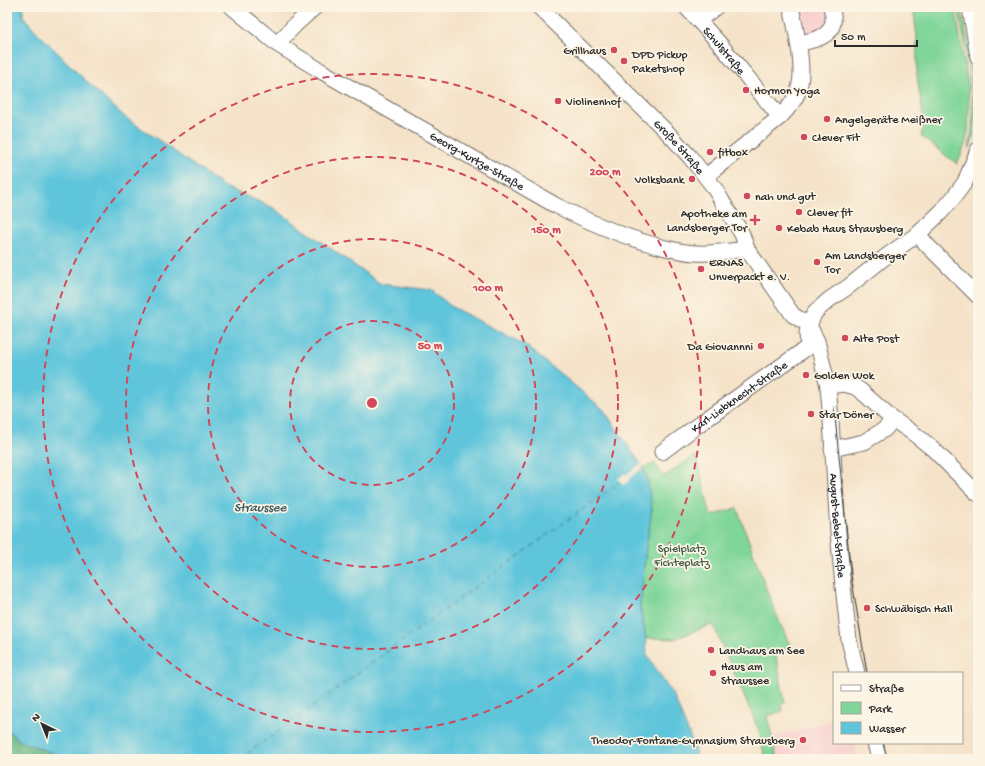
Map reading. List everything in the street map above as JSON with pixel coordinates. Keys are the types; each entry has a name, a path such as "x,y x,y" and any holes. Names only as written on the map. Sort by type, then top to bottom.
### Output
{"street":[{"name":"Georg-Kurtze-Straße","path":"232,7 277,44 321,71 555,205 579,217 614,232 647,243 672,249 694,253 712,254 747,249"},
{"path":"277,44 315,7"},
{"name":"Große Straße","path":"539,7 690,157 713,186 742,234 747,249 792,315 810,324"},
{"name":"Schulstraße","path":"686,7 699,20 780,117"},
{"name":"Schulstraße","path":"699,20 716,7"},
{"path":"706,176 780,117 795,99 800,82 800,55 791,7"},
{"path":"798,43 810,42 819,39 828,33 833,23 831,7"},
{"path":"970,7 978,57"},
{"path":"810,324 815,312 818,309 918,234 941,212 965,182 978,150"},
{"path":"918,234 978,296"},
{"path":"812,344 822,322 848,287"},
{"name":"Große Straße","path":"790,310 790,322 812,344"},
{"name":"August-Bebel-Straße","path":"810,324 812,344 827,382 843,586 849,640 857,672"},
{"name":"Karl-Liebknecht-Straße","path":"662,452 812,344"},
{"path":"827,382 844,384 855,387 861,391 891,418 932,448 978,494"},
{"path":"832,449 864,442 885,429 891,418"},
{"path":"875,744 879,759"}],"shaded area":[{"path":"791,7 831,7 833,23 798,43"},
{"name":"Theodor-Fontane-Gymnasium Strausberg","path":"833,720 833,744 855,744 859,759 777,759 772,737"}],"green space":[{"path":"913,7 955,7 968,83 969,107 968,132 965,145 957,164 921,136 924,125 917,76 917,37"},
{"path":"958,7 961,7 968,41 976,99 974,135 969,150 973,114 971,83"},
{"name":"Spielplatz Fichteplatz","path":"696,455 711,516 737,508 771,602 791,648 775,651 785,703 781,704 783,711 767,716 777,759 765,759 759,731 713,624 675,639 646,638 640,606 652,509 643,468 655,463 663,477"},
{"path":"7,730 25,743 69,759 7,759"}],"water":[{"name":"Straussee","path":"7,7 23,7 23,16 36,31 92,87 126,118 224,187 272,207 381,284 431,290 452,307 524,344 603,409 642,466 647,478 652,509 640,606 646,638 647,655 674,697 693,744 697,759 69,759 25,743 7,730"}],"pier":[{"path":"641,464 643,468 629,478 630,480 623,485 618,479 625,473 626,475"}],"ferry route":[{"path":"240,759 620,482"}],"tram line":[{"path":"834,407 851,575 867,672"},
{"path":"883,744 887,759"}],"place":[{"name":"Grillhaus","path":"614,50"},
{"name":"DPD Pickup Paketshop","path":"624,61"},
{"name":"Hormon Yoga","path":"746,90"},
{"name":"Violinenhof","path":"558,101"},
{"name":"Angelgeräte Meißner","path":"827,119"},
{"name":"Clever Fit","path":"804,137"},
{"name":"fitbox","path":"710,152"},
{"name":"Volksbank","path":"692,179"},
{"name":"nah und gut","path":"747,196"},
{"name":"Clever fit","path":"799,212"},
{"name":"Apotheke am Landsberger Tor","path":"755,220"},
{"name":"Kebab Haus Strausberg","path":"779,228"},
{"name":"Am Landsberger Tor","path":"817,262"},
{"name":"ERNAS Unverpackt e. V.","path":"701,269"},
{"name":"Alte Post","path":"845,338"},
{"name":"Da Giovannni","path":"761,346"},
{"name":"Golden Wok","path":"806,375"},
{"name":"Star Döner","path":"811,414"},
{"name":"Schwäbisch Hall","path":"867,608"},
{"name":"Landhaus am See","path":"711,650"},
{"name":"Haus am Straussee","path":"713,673"},
{"name":"Theodor-Fontane-Gymnasium Strausberg","path":"803,740"}]}
